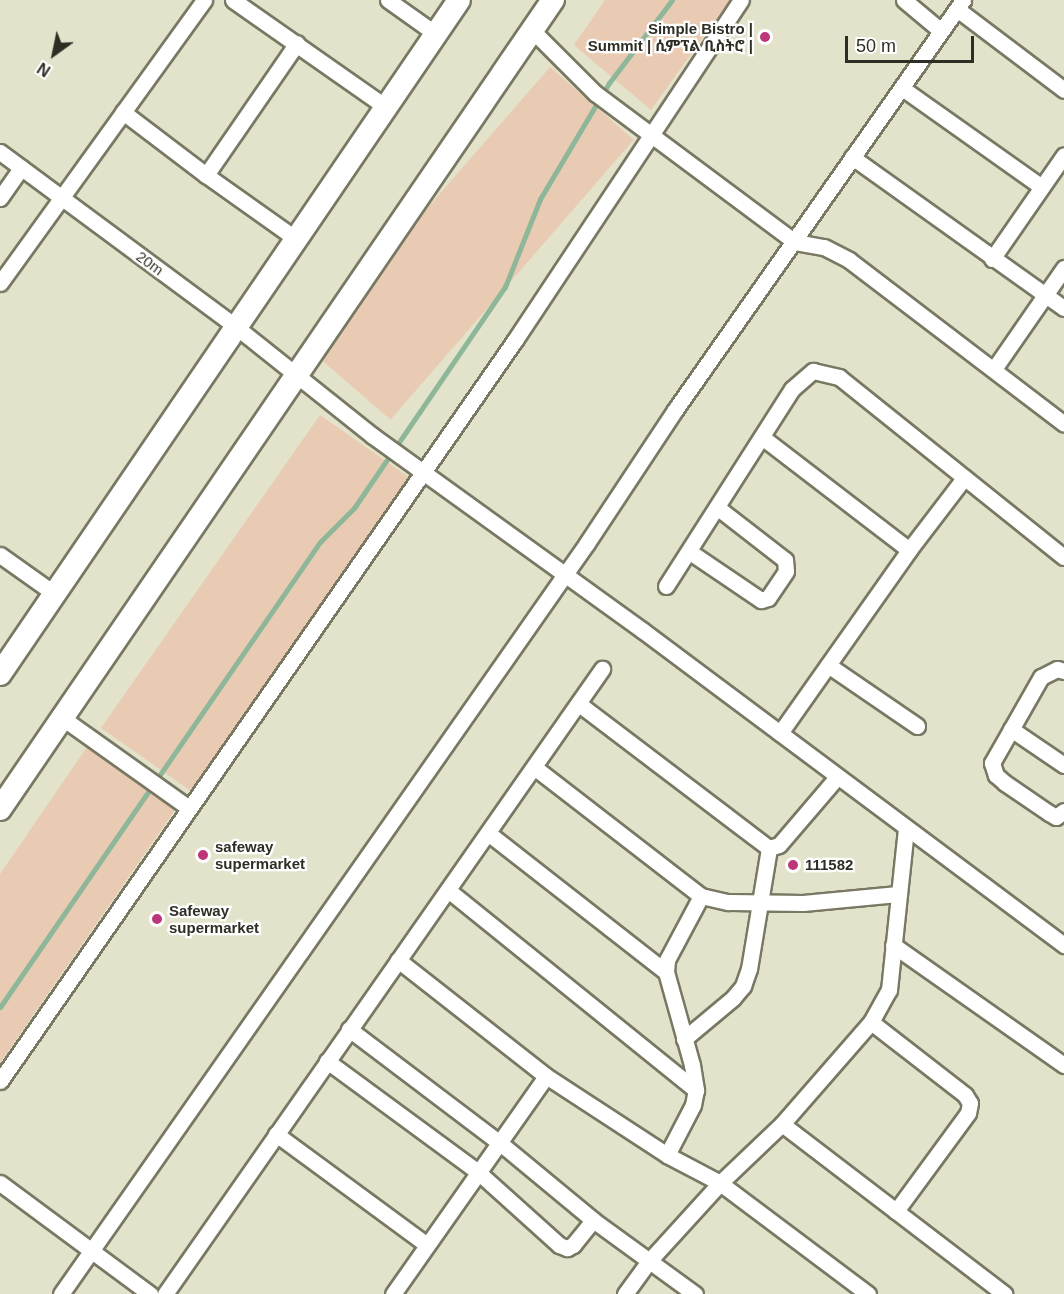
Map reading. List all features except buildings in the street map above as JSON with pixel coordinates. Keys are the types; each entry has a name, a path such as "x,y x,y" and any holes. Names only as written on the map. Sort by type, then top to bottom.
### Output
{"main road":[{"path":"0,674 459,0"},
{"path":"0,809 553,0"}],"street":[{"path":"0,283 204,0"},
{"path":"233,0 386,107"},
{"path":"388,0 436,34"},
{"path":"0,1081 515,340 741,0"},
{"path":"904,0 941,31"},
{"path":"61,1294 564,574 675,410 960,5 1064,90"},
{"path":"532,30 595,93 795,242 824,247 849,260 1064,424"},
{"path":"206,175 297,43"},
{"path":"902,88 1042,187"},
{"path":"123,112 296,239"},
{"name":"20m","path":"0,152 235,326 373,436 564,574 1064,944"},
{"path":"992,259 1064,155"},
{"path":"852,157 992,259 1064,308"},
{"path":"0,198 21,168"},
{"path":"994,369 1064,268"},
{"path":"666,586 690,552 792,389 813,371 839,377 1064,557"},
{"path":"762,437 909,550"},
{"path":"780,733 909,550 964,478"},
{"path":"690,552 761,600 768,598 786,571 785,560 718,508"},
{"path":"0,555 56,594"},
{"path":"828,664 917,726"},
{"path":"165,1294 602,669"},
{"path":"1064,671 1057,669 1041,677 992,763 996,775 1049,813 1056,817 1064,811"},
{"path":"579,704 769,848"},
{"path":"62,717 189,808"},
{"path":"1011,729 1064,765"},
{"path":"534,767 701,896 728,902 803,903 898,894"},
{"path":"769,848 779,845 837,777"},
{"path":"625,1294 649,1261 720,1183 782,1124 871,1022 889,990 906,829"},
{"path":"488,833 666,972"},
{"path":"684,1039 734,998 743,986 749,969 769,848"},
{"path":"448,890 696,1090"},
{"path":"667,1155 693,1106 696,1090 666,972 667,960 701,896"},
{"path":"893,945 1064,1065"},
{"path":"398,960 546,1076 667,1155 720,1183 868,1294"},
{"path":"871,1022 965,1095 970,1103 968,1113 896,1211"},
{"path":"350,1029 500,1143 593,1220 695,1294"},
{"path":"327,1061 478,1172 559,1245 567,1248 573,1245 593,1220"},
{"path":"393,1294 546,1076"},
{"path":"782,1124 1004,1294"},
{"path":"276,1134 427,1245"},
{"path":"0,1183 150,1294"}],"shaded area":[{"path":"605,0 730,0 651,110 574,45"},
{"path":"550,67 634,140 390,420 307,347"},
{"path":"320,415 412,479 193,792 101,728"},
{"path":"89,744 177,807 0,1063 0,874"}],"waterway":[{"path":"0,1007 320,542 354,508 505,287 540,199 609,83 672,0"}],"place":[{"name":"Simple Bistro | Summit | ሲምፕል ቢስትሮ |","path":"765,37"},
{"name":"safeway supermarket","path":"203,855"},
{"name":"111582","path":"793,865"},
{"name":"Safeway supermarket","path":"157,919"}]}
